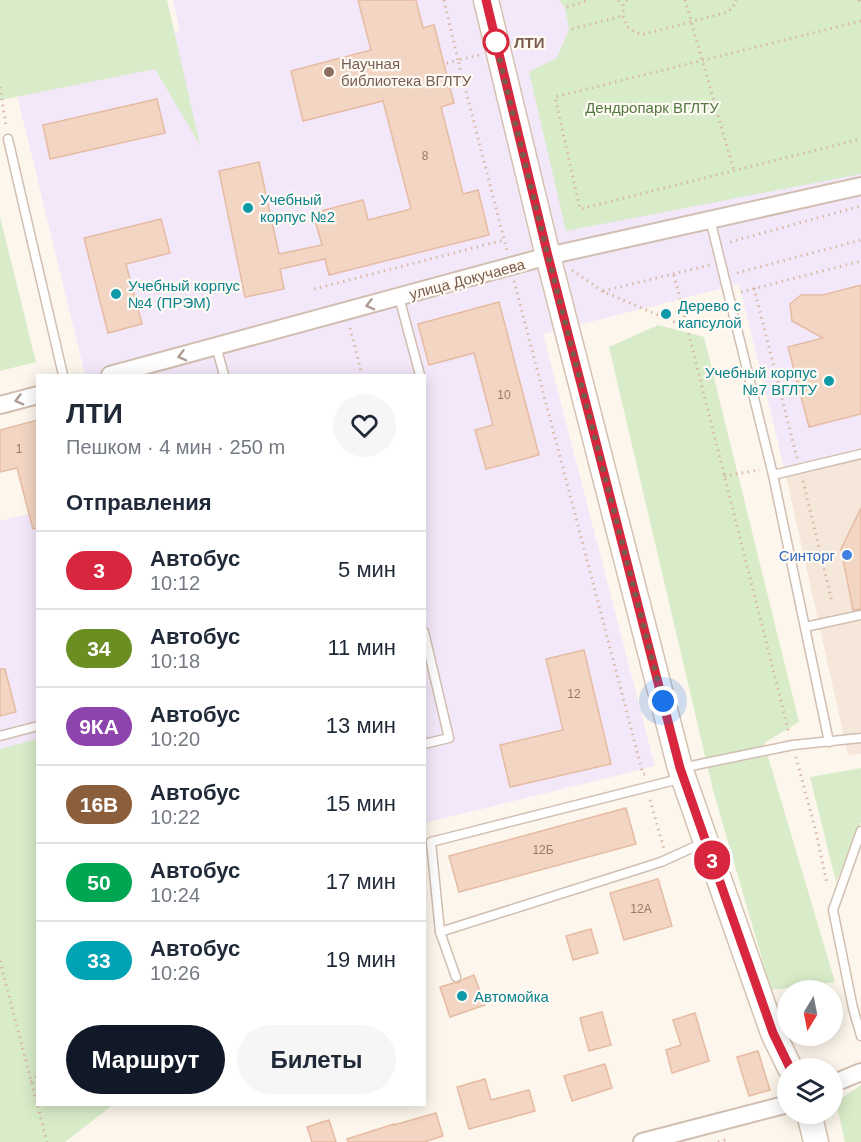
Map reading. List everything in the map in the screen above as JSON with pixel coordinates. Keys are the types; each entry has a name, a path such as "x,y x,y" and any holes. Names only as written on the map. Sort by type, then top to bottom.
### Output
{"main road":[{"path":"486,0 548,256 682,773 773,1033 785,1058"},
{"path":"811,1124 816,1142"}],"street":[{"name":"улица Докучаева","path":"114,374 548,256 861,186"},
{"path":"0,405 36,396"},
{"path":"843,1079 861,1072"},
{"path":"642,1142 777,1107"}],"lane":[{"path":"8,139 63,374"},
{"path":"710,219 772,472 829,742"},
{"path":"399,297 420,374"},
{"path":"216,346 224,374"},
{"path":"772,472 800,469 861,454"},
{"path":"805,627 861,615"},
{"path":"426,640 449,738 426,744"},
{"path":"0,736 36,727"},
{"path":"456,977 440,932 431,842 647,787 682,773 793,745 861,738"},
{"path":"861,831 833,910 861,1036"},
{"path":"440,932 667,859 706,842"}],"path":[{"path":"444,0 510,266 667,859"},
{"path":"567,7 590,0"},
{"path":"618,0 625,2 623,16 627,27 641,35 728,12 736,0"},
{"path":"685,0 734,171"},
{"path":"859,0 861,6"},
{"path":"572,29 623,16"},
{"path":"861,21 555,97 580,209 861,139"},
{"path":"445,64 498,50"},
{"path":"0,87 8,139"},
{"path":"716,246 861,206"},
{"path":"314,289 504,240"},
{"path":"724,277 861,240"},
{"path":"728,295 861,261"},
{"path":"687,328 602,291 720,262"},
{"path":"674,275 816,831 833,910"},
{"path":"754,288 832,602"},
{"path":"346,312 362,374"},
{"path":"724,476 772,472"},
{"path":"643,774 682,773"},
{"path":"0,961 36,1101"},
{"path":"31,1082 36,1077"},
{"path":"37,1106 47,1142"}],"shaded area":[{"path":"173,0 861,0 861,448 784,467 739,284 543,334 655,766 426,823 426,374 85,374 12,74 180,31"},
{"path":"861,448 861,754 848,755 784,467"},
{"path":"36,512 36,745 0,754 0,521"}],"green space":[{"path":"0,0 167,0 200,145 155,69 0,100"},
{"name":"Дендропарк ВГЛТУ","path":"559,0 861,0 861,174 566,231 529,72 557,58 569,29 565,8"},
{"path":"0,217 36,362 0,371"},
{"path":"658,325 704,337 799,722 764,743 834,980 777,980 777,989 771,990 713,790 609,347"},
{"path":"36,739 36,1106 111,1106 65,1142 0,1142 0,749"},
{"path":"861,768 861,822 836,882 810,777"},
{"path":"861,1085 861,1142 845,1142 841,1124 843,1124 843,1097"}],"building":[{"path":"358,0 416,0 423,28 434,25 454,103 441,107 463,194 478,190 489,235 329,275 325,259 280,269 284,289 245,297 219,171 259,162 279,254 322,245 313,213 363,200 368,220 411,209 383,101 303,121 291,71 371,50"},
{"path":"157,99 165,133 50,159 43,125"},
{"name":"Учебный корпус №4 (ПРЭМ)","path":"161,219 170,253 126,264 142,324 108,333 84,238"},
{"name":"Учебный корпус №7 ВГЛТУ","path":"861,285 861,414 809,427 788,347 823,338 792,321 790,304 801,295 823,295"},
{"path":"499,302 539,455 486,469 475,430 493,425 474,353 429,365 418,324"},
{"path":"36,421 36,528 33,529 17,468 0,472 0,430"},
{"path":"861,508 861,609 853,610 841,549"},
{"path":"584,650 611,764 510,787 500,745 563,730 546,659"},
{"path":"0,669 5,669 16,712 0,716"},
{"path":"626,808 636,844 459,892 449,856"},
{"path":"658,879 672,926 624,940 610,893"},
{"path":"591,929 598,953 573,960 566,936"},
{"name":"Автомойка","path":"474,975 485,1005 450,1017 440,987 458,983"},
{"path":"602,1012 611,1045 589,1051 580,1018"},
{"path":"695,1013 709,1061 672,1073 666,1050 681,1045 673,1020"},
{"path":"758,1051 770,1090 749,1096 737,1057"},
{"path":"605,1064 612,1088 572,1101 564,1076"},
{"path":"485,1079 491,1100 529,1090 535,1111 469,1129 457,1087"},
{"path":"436,1113 443,1136 424,1142 348,1142 347,1139 394,1124"},
{"path":"329,1120 336,1142 312,1142 307,1127"}],"bus line":[{"name":"3","path":"486,0 548,256 680,768 773,1033 785,1058"}],"place":[{"name":"ЛТИ","path":"496,42"},
{"name":"Научная библиотека ВГЛТУ","path":"329,72"},
{"name":"Учебный корпус №2","path":"248,208"},
{"name":"Учебный корпус №4 (ПРЭМ)","path":"116,294"},
{"name":"Дерево с капсулой","path":"666,314"},
{"name":"Учебный корпус №7 ВГЛТУ","path":"829,381"},
{"name":"Синторг","path":"847,555"},
{"name":"Автомойка","path":"462,996"}],"route":[{"path":"496,42 548,256 663,701"}]}
